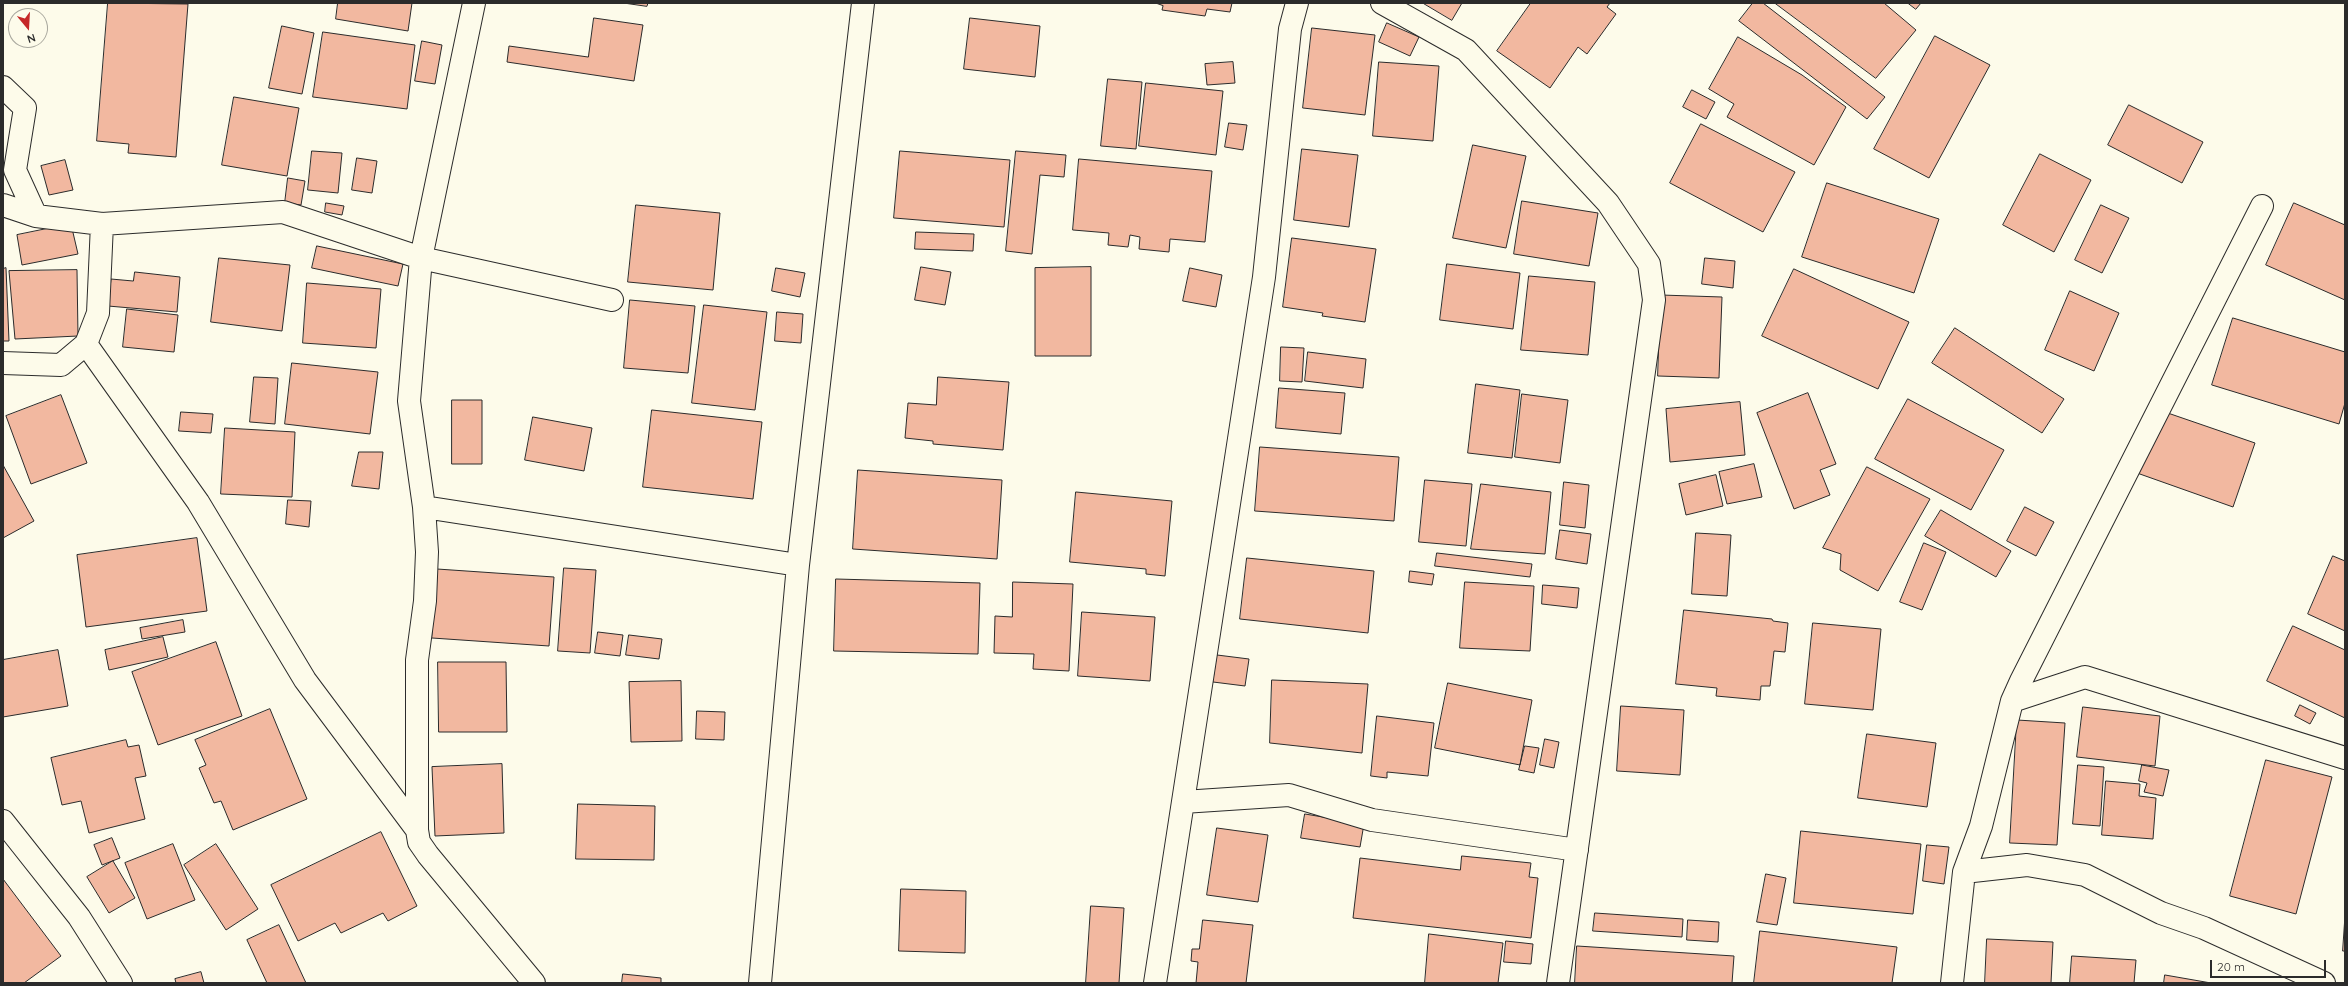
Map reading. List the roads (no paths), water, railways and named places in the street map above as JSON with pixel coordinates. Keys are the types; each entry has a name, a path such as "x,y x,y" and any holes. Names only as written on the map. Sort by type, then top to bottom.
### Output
{"street":[{"path":"474,3 421,258 409,401 424,507 427,552 425,601 417,660 417,830 419,842 428,855 534,983"},
{"path":"760,983 798,565 863,3"},
{"path":"1155,983 1264,277 1290,29 1297,3"},
{"path":"1382,3 1466,50 1608,203 1649,264 1654,300 1558,983"},
{"path":"3,87 25,108 15,170 36,216"},
{"path":"3,205 36,216 102,224 283,212 421,258 612,300"},
{"path":"1952,983 1964,872 1981,826 2012,701 2262,206"},
{"path":"3,363 62,365 86,344 98,313 102,224"},
{"path":"86,344 198,502 305,680 417,830"},
{"path":"424,507 798,565"},
{"path":"2012,701 2085,677 2345,758"},
{"path":"1183,802 1289,795 1372,820 1577,850"},
{"path":"3,821 79,918 121,983"},
{"path":"1964,872 2027,865 2085,875 2161,913 2204,928 2324,983"}]}
